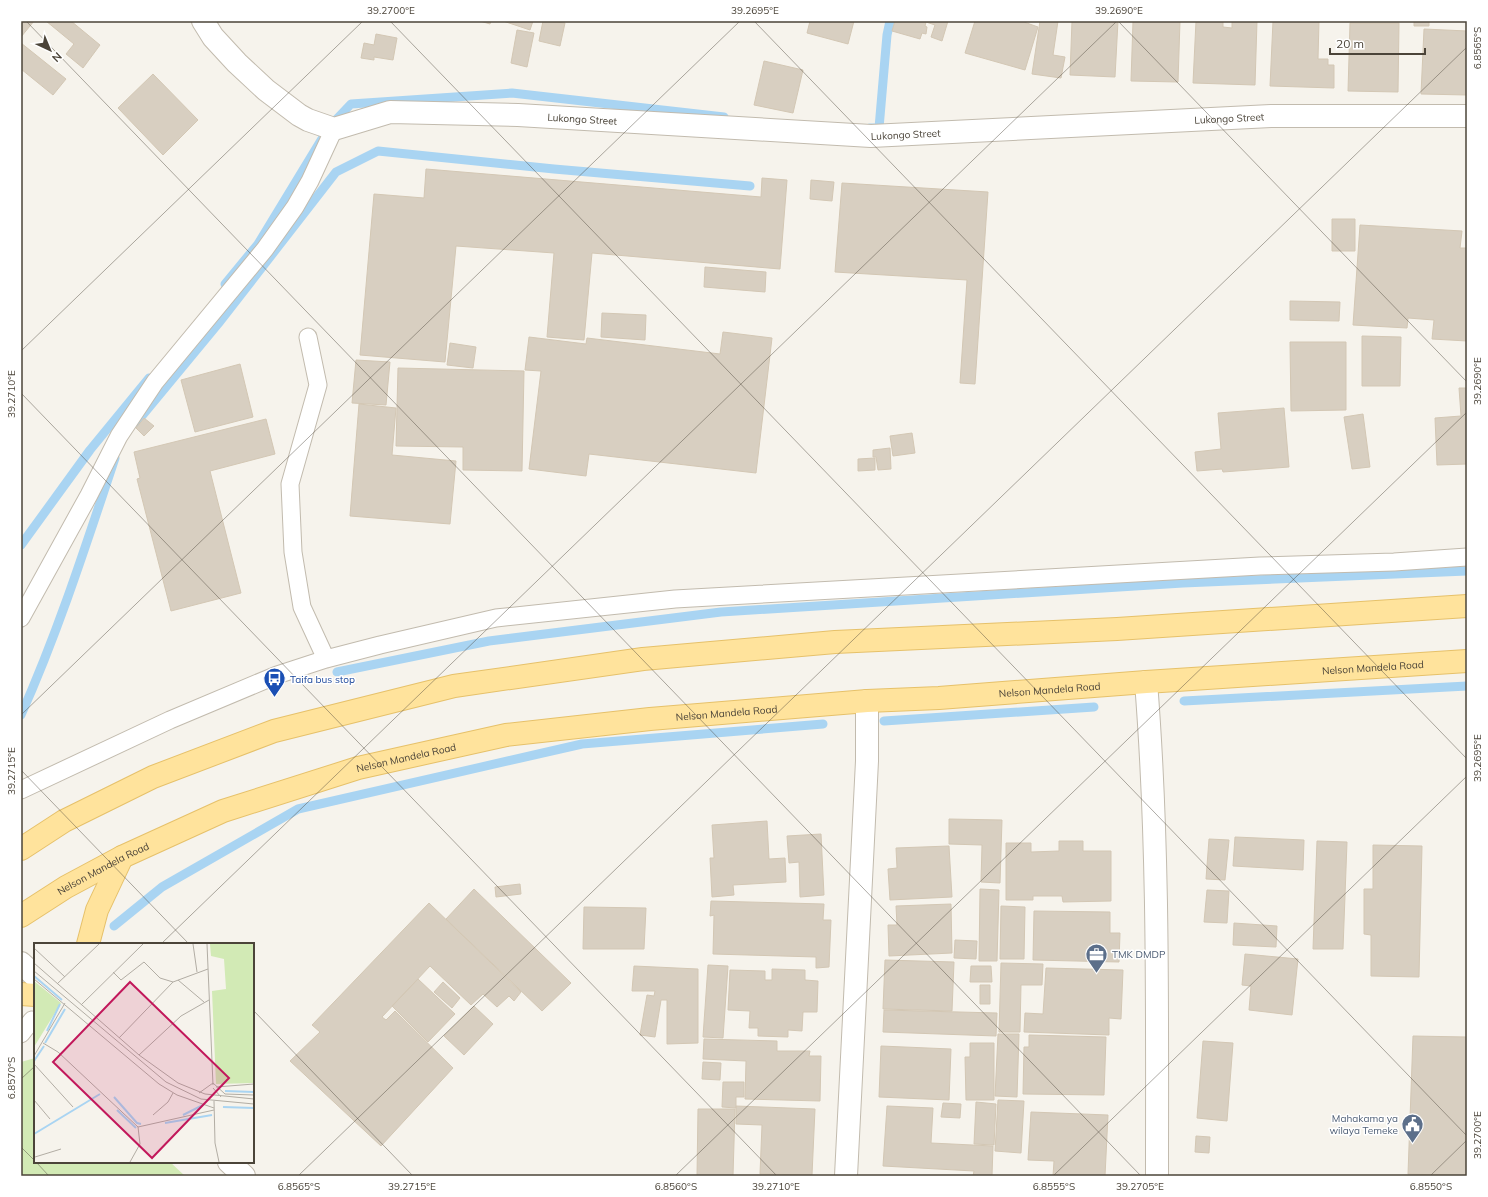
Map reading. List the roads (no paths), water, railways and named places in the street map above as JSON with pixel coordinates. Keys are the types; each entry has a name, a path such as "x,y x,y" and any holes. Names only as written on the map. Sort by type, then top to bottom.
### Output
{"main road":[{"path":"21,849 64,821 153,777 274,731 454,686 643,659 835,642 1117,629 1467,606"},
{"name":"Nelson Mandela Road","path":"21,916 66,887 122,857 223,811 350,770 506,735 650,719 867,701 939,698 1146,682 1467,661"},
{"path":"88,943 97,910 122,857"},
{"path":"21,994 34,995"}],"street":[{"path":"203,21 218,42 266,90 308,120 340,127"},
{"name":"Lukongo Street","path":"340,127 390,112 518,115 871,136 1271,116 1467,116"},
{"path":"1146,682 1151,738 1156,916 1157,1176"},
{"path":"846,1176 867,761 867,701"},
{"path":"21,963 34,975"},
{"path":"230,1163 244,1176"}],"lane":[{"path":"21,618 50,568 119,436 155,382 230,294 274,237 295,207 340,127"},
{"path":"308,337 318,385 290,484 293,552 302,607 326,659"},
{"path":"21,790 220,698 277,675 326,659 496,618 675,599 1260,566 1394,562 1467,557"},
{"path":"21,1034 29,1021"}],"waterway":[{"path":"870,128 879,128 887,35 890,21"},
{"path":"331,125 351,104 512,93 724,117"},
{"path":"225,284 258,244 323,137"},
{"path":"137,422 218,324 336,172 378,151 554,169 750,186"},
{"path":"21,545 90,450 149,378"},
{"path":"21,715 59,620 115,458"},
{"path":"337,672 489,641 721,612 1183,583 1467,571"},
{"path":"1184,701 1467,686"},
{"path":"884,721 1094,707"},
{"path":"114,926 162,887 298,809 582,744 823,724"}],"place":[{"name":"Taifa bus stop","path":"274,698"},
{"name":"TMK DMDP","path":"1096,974"},
{"name":"Mahakama ya wilaya Temeke","path":"1413,1144"}]}
